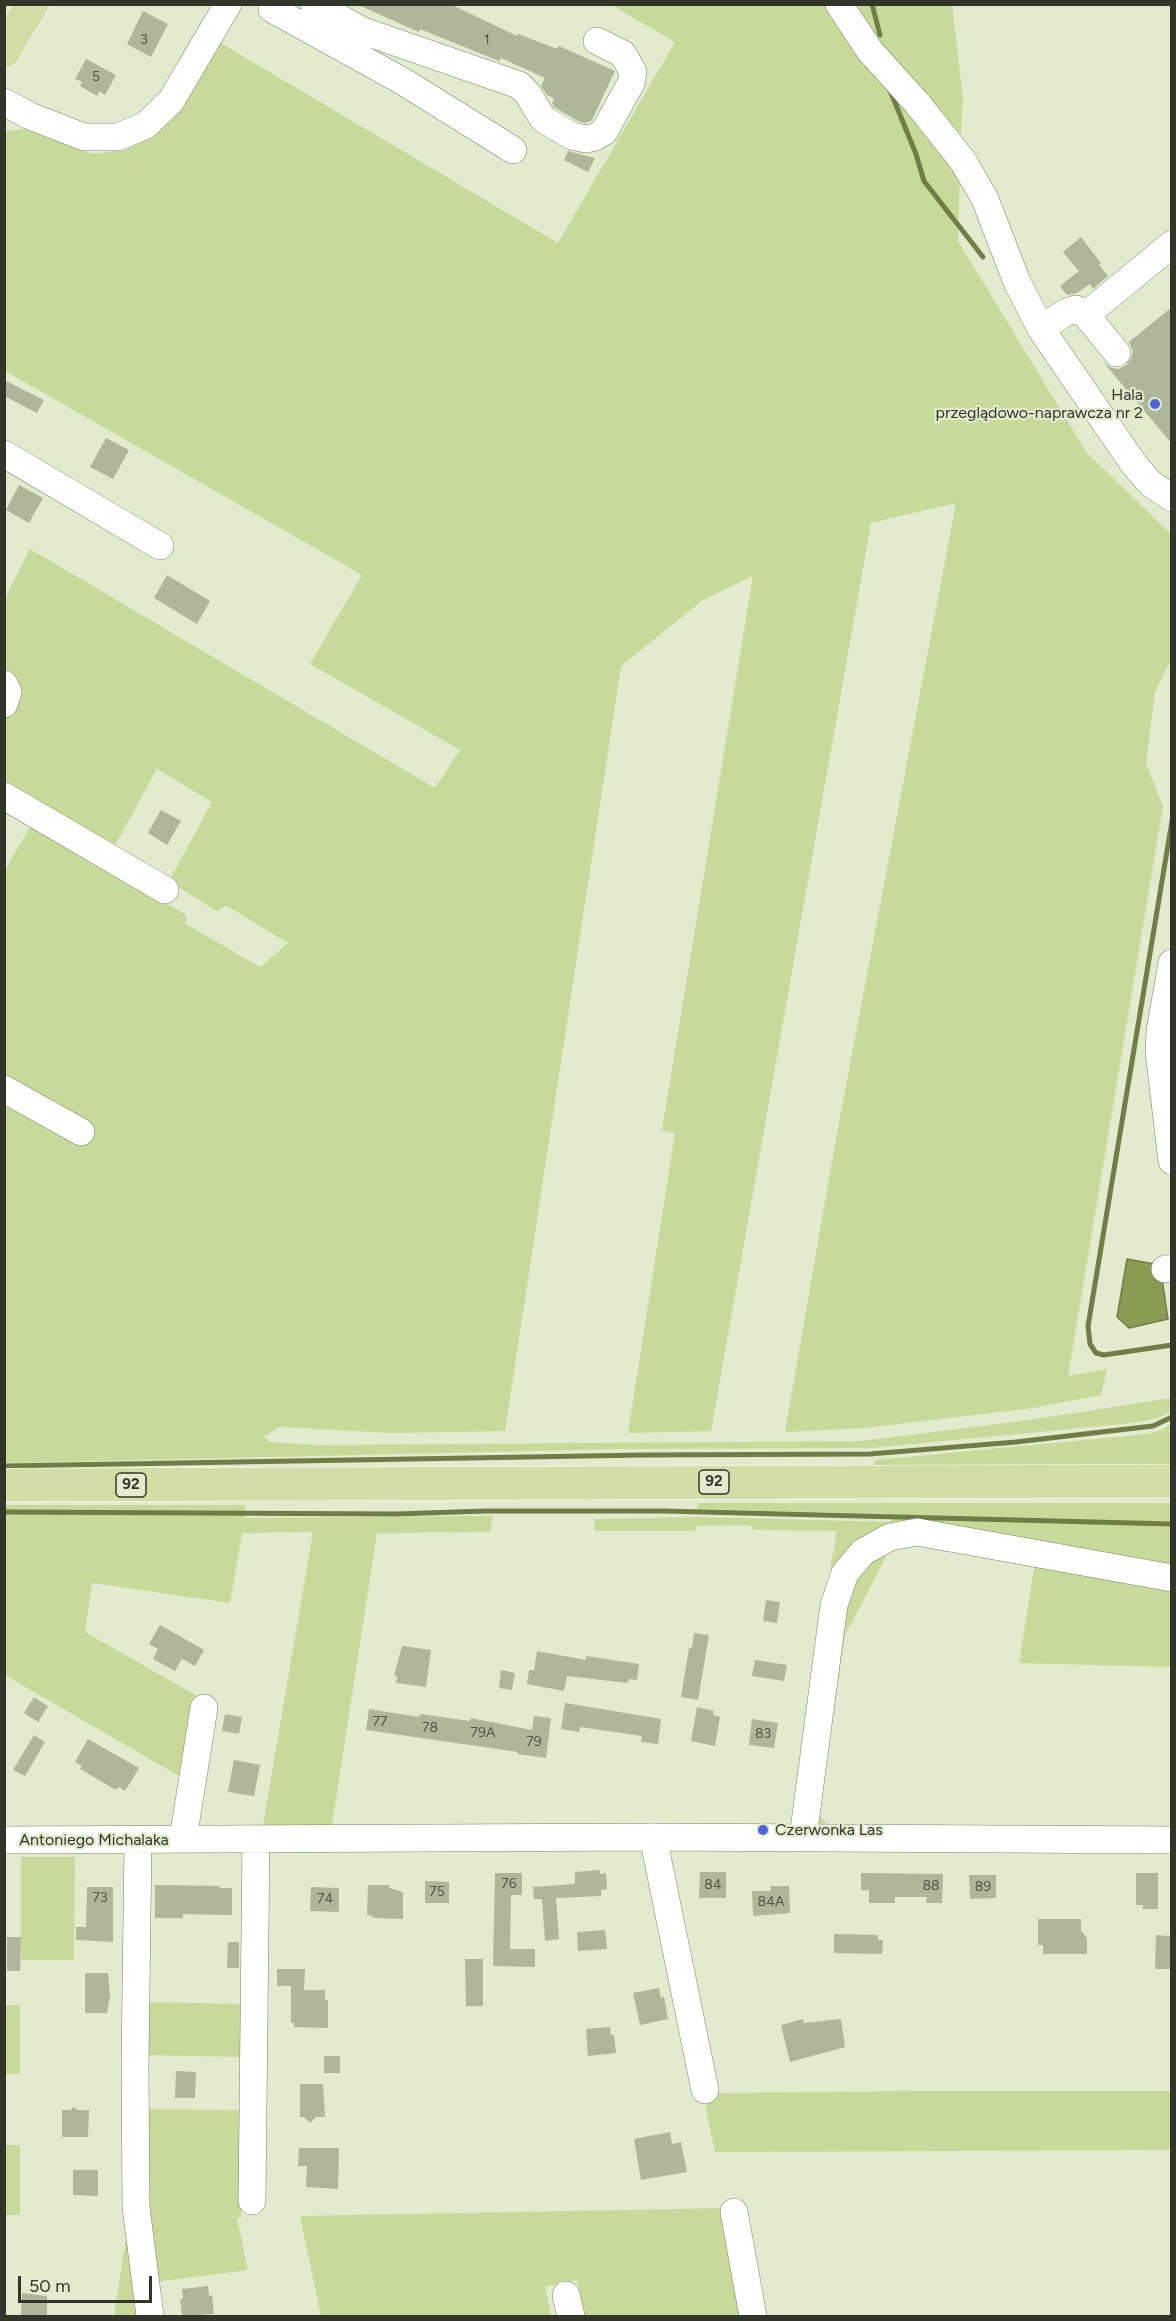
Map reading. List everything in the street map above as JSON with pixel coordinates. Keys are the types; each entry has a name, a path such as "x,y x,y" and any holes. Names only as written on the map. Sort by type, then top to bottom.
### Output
{"main road":[{"path":"4,51 32,4"},
{"name":"92","path":"4,1485 1172,1481"}],"street":[{"path":"4,102 30,116 84,137 118,137 146,125 171,101 228,4"},
{"path":"314,4 363,31 519,85 543,119 572,136 586,139 604,132 631,83 633,72 624,54 597,41"},
{"path":"839,4 870,51 963,161 975,179 1024,297 1041,329 1133,463 1150,483 1172,498"},
{"path":"272,9 404,82 513,150"},
{"path":"404,82 422,51"},
{"path":"1086,315 1172,244"},
{"path":"1041,329 1071,309 1076,309 1086,315 1117,352"},
{"path":"4,454 160,546"},
{"path":"4,684 8,692 4,705"},
{"path":"4,796 165,890"},
{"path":"1172,963 1160,1031 1159,1052 1172,1161"},
{"path":"4,1089 81,1132"},
{"path":"803,1837 834,1605 845,1573 863,1552 890,1537 917,1532 1172,1578"},
{"path":"183,1839 204,1708"},
{"path":"652,1837 705,2090"},
{"name":"Antoniego Michalaka","path":"4,1840 803,1837 1172,1840"},
{"path":"252,2201 256,1839"},
{"path":"138,1840 135,2053 136,2207 150,2316"},
{"path":"734,2212 753,2316"}],"shaded area":[{"path":"611,5 831,5 960,165 958,241 1087,453 1171,534 1171,660 1155,692 1146,764 1163,806 1068,1376 1107,1369 1101,1395 1033,1408 865,1428 785,1432 835,1144 956,503 871,523 711,1431 628,1433 675,1133 662,1130 753,576 703,600 621,666 505,1431 392,1433 279,1427 264,1437 270,1442 317,1445 862,1441 1036,1419 1171,1398 1171,1412 1157,1418 1133,1423 871,1448 623,1449 5,1463 5,870 32,824 186,915 186,924 260,967 288,943 227,906 216,911 169,881 212,802 157,769 114,847 5,785 4,718 11,707 5,677 5,598 30,549 435,788 460,750 310,664 362,575 5,371 5,131 26,129 93,154 127,149 149,138 173,119 219,42 558,243 675,42"},
{"path":"849,5 952,5 963,98 961,134 867,30"},
{"path":"1127,1259 1160,1265 1168,1319 1129,1328 1117,1317"},
{"path":"1171,1424 1171,1465 873,1467 875,1460 1147,1434 1164,1429"},
{"path":"698,1503 1171,1503 1171,1572 1035,1547 857,1544 830,1570 837,1531 754,1530 750,1525 696,1526 695,1531 594,1531 595,1519 697,1517 891,1522 891,1514 697,1509"},
{"path":"5,1505 245,1505 245,1518 493,1516 490,1532 377,1533 331,1831 262,1831 313,1532 242,1533 230,1603 92,1583 85,1632 199,1697 184,1779 5,1675"},
{"path":"883,1544 886,1557 845,1635 819,1814 831,1830 815,1825 848,1584"},
{"path":"1036,1557 1171,1582 1171,1667 1019,1663"},
{"path":"21,1857 75,1857 74,1960 21,1960"},
{"path":"144,2002 243,2004 242,2057 145,2055"},
{"path":"5,2005 20,2005 20,2074 5,2074"},
{"path":"1171,2091 1171,2150 715,2152 706,2110 708,2097 720,2093"},
{"path":"144,2109 242,2110 241,2218 237,2218 248,2270 155,2282 143,2184"},
{"path":"5,2145 20,2145 20,2215 5,2215"},
{"path":"727,2208 748,2316 585,2316 577,2280 545,2287 551,2316 321,2316 300,2216"},
{"path":"127,2233 139,2316 114,2316"}],"building":[{"path":"356,4 450,4 517,36 518,34 557,49 559,46 615,71 592,120 586,123 578,121 554,107 552,103 554,98 547,95 541,86 545,78 501,58 499,61 420,29 419,32"},
{"path":"143,11 168,24 151,57 127,44"},
{"path":"86,59 116,75 105,95 99,91 97,96 80,86 82,82 75,79"},
{"path":"568,151 595,158 588,172 564,160"},
{"path":"1081,237 1108,276 1093,289 1090,284 1077,293 1067,295 1060,286 1079,271 1063,252"},
{"name":"Hala przeglądowo-naprawcza nr 2","path":"1172,307 1172,444 1104,363 1119,369 1127,365 1133,351 1129,342"},
{"path":"4,380 44,400 37,413 4,396"},
{"path":"106,438 129,450 113,479 90,467"},
{"path":"19,485 43,498 29,523 6,510"},
{"path":"167,575 210,601 197,624 154,598"},
{"path":"161,810 181,821 167,845 148,833"},
{"path":"766,1600 780,1602 777,1623 763,1621"},
{"path":"160,1625 204,1650 195,1666 182,1659 175,1671 153,1659 158,1649 149,1644"},
{"path":"694,1633 709,1635 698,1700 681,1697 689,1648 692,1648"},
{"path":"402,1646 431,1650 426,1687 396,1683 397,1676 394,1675"},
{"path":"537,1651 586,1660 586,1656 639,1664 637,1680 629,1679 628,1683 567,1676 564,1691 527,1684 529,1670 534,1670"},
{"path":"755,1660 787,1665 784,1681 752,1676"},
{"path":"501,1670 515,1673 512,1690 499,1688"},
{"path":"34,1697 48,1706 38,1722 24,1713"},
{"path":"565,1703 661,1719 658,1744 641,1742 642,1736 580,1727 579,1732 561,1729"},
{"path":"697,1707 714,1711 713,1715 720,1717 715,1746 691,1741"},
{"path":"369,1709 419,1717 420,1714 470,1721 471,1718 532,1730 534,1716 551,1718 546,1758 366,1730"},
{"path":"225,1714 242,1717 239,1734 222,1731"},
{"path":"752,1719 778,1723 774,1748 749,1745"},
{"path":"34,1735 45,1742 25,1776 13,1770"},
{"path":"88,1739 139,1768 125,1791 118,1787 116,1790 80,1769 82,1766 75,1762"},
{"path":"234,1760 260,1765 254,1796 228,1792"},
{"path":"600,1870 600,1874 606,1873 607,1889 601,1890 601,1896 556,1898 559,1939 545,1941 542,1899 534,1899 533,1887 575,1884 575,1872"},
{"path":"700,1872 726,1872 726,1898 699,1898"},
{"path":"495,1873 522,1873 522,1895 511,1895 510,1949 535,1949 535,1967 493,1966"},
{"path":"861,1873 943,1874 942,1903 926,1903 927,1897 895,1897 895,1903 869,1903 869,1890 861,1890"},
{"path":"1136,1873 1158,1873 1158,1909 1143,1909 1143,1905 1136,1905"},
{"path":"969,1875 996,1875 996,1898 970,1899"},
{"path":"425,1881 449,1882 449,1903 425,1903"},
{"path":"155,1885 232,1888 232,1915 183,1914 183,1918 155,1918"},
{"path":"368,1885 389,1885 389,1888 403,1892 403,1919 375,1918 367,1914"},
{"path":"770,1886 789,1886 790,1913 753,1916 752,1891 771,1891"},
{"path":"87,1887 113,1887 113,1942 76,1940 76,1927 86,1927"},
{"path":"311,1887 339,1888 339,1912 310,1911"},
{"path":"1038,1919 1081,1919 1081,1931 1087,1938 1087,1954 1043,1954 1043,1945 1038,1945"},
{"path":"605,1930 607,1949 578,1951 577,1932"},
{"path":"834,1934 878,1935 878,1940 883,1940 882,1954 834,1953"},
{"path":"1156,1935 1170,1936 1170,1969 1155,1969"},
{"path":"7,1937 21,1937 20,1971 7,1971"},
{"path":"228,1942 239,1942 239,1968 227,1968"},
{"path":"465,1959 483,1959 483,2006 466,2006"},
{"path":"277,1969 305,1969 304,1990 325,1990 325,2000 328,2000 328,2028 294,2027 294,2023 291,2023 291,1986 277,1986"},
{"path":"85,1973 108,1973 110,1996 107,2013 85,2013"},
{"path":"659,1988 661,1998 664,1997 668,2019 640,2025 633,1993"},
{"path":"803,2019 804,2023 841,2019 845,2047 790,2062 781,2025"},
{"path":"610,2027 611,2035 614,2035 616,2053 588,2056 586,2029"},
{"path":"324,2056 340,2056 340,2073 324,2073"},
{"path":"176,2071 196,2072 195,2098 175,2098"},
{"path":"300,2084 323,2084 325,2117 316,2117 310,2123 304,2117 300,2117"},
{"path":"74,2107 78,2110 89,2110 88,2137 62,2137 62,2110 70,2110"},
{"path":"670,2132 672,2144 681,2142 687,2172 641,2180 634,2139"},
{"path":"299,2148 339,2148 338,2189 306,2187 307,2166 298,2166"},
{"path":"73,2170 98,2170 98,2196 73,2195"},
{"path":"208,2286 209,2296 212,2295 214,2314 182,2316 180,2299 183,2299 182,2289"},
{"path":"22,2293 47,2296 47,2316 21,2316"}],"waterway":[{"path":"872,4 880,35"},
{"path":"889,88 916,154 924,181 983,257"},
{"path":"1172,821 1088,1326 1090,1344 1096,1353 1104,1355 1172,1345"},
{"path":"4,1466 643,1455 870,1454 1016,1442 1153,1426 1172,1417"},
{"path":"4,1512 397,1514 485,1511 664,1511 1172,1524"}],"place":[{"name":"Hala przeglądowo-naprawcza nr 2","path":"1155,404"},
{"name":"Czerwonka Las","path":"763,1830"}]}
